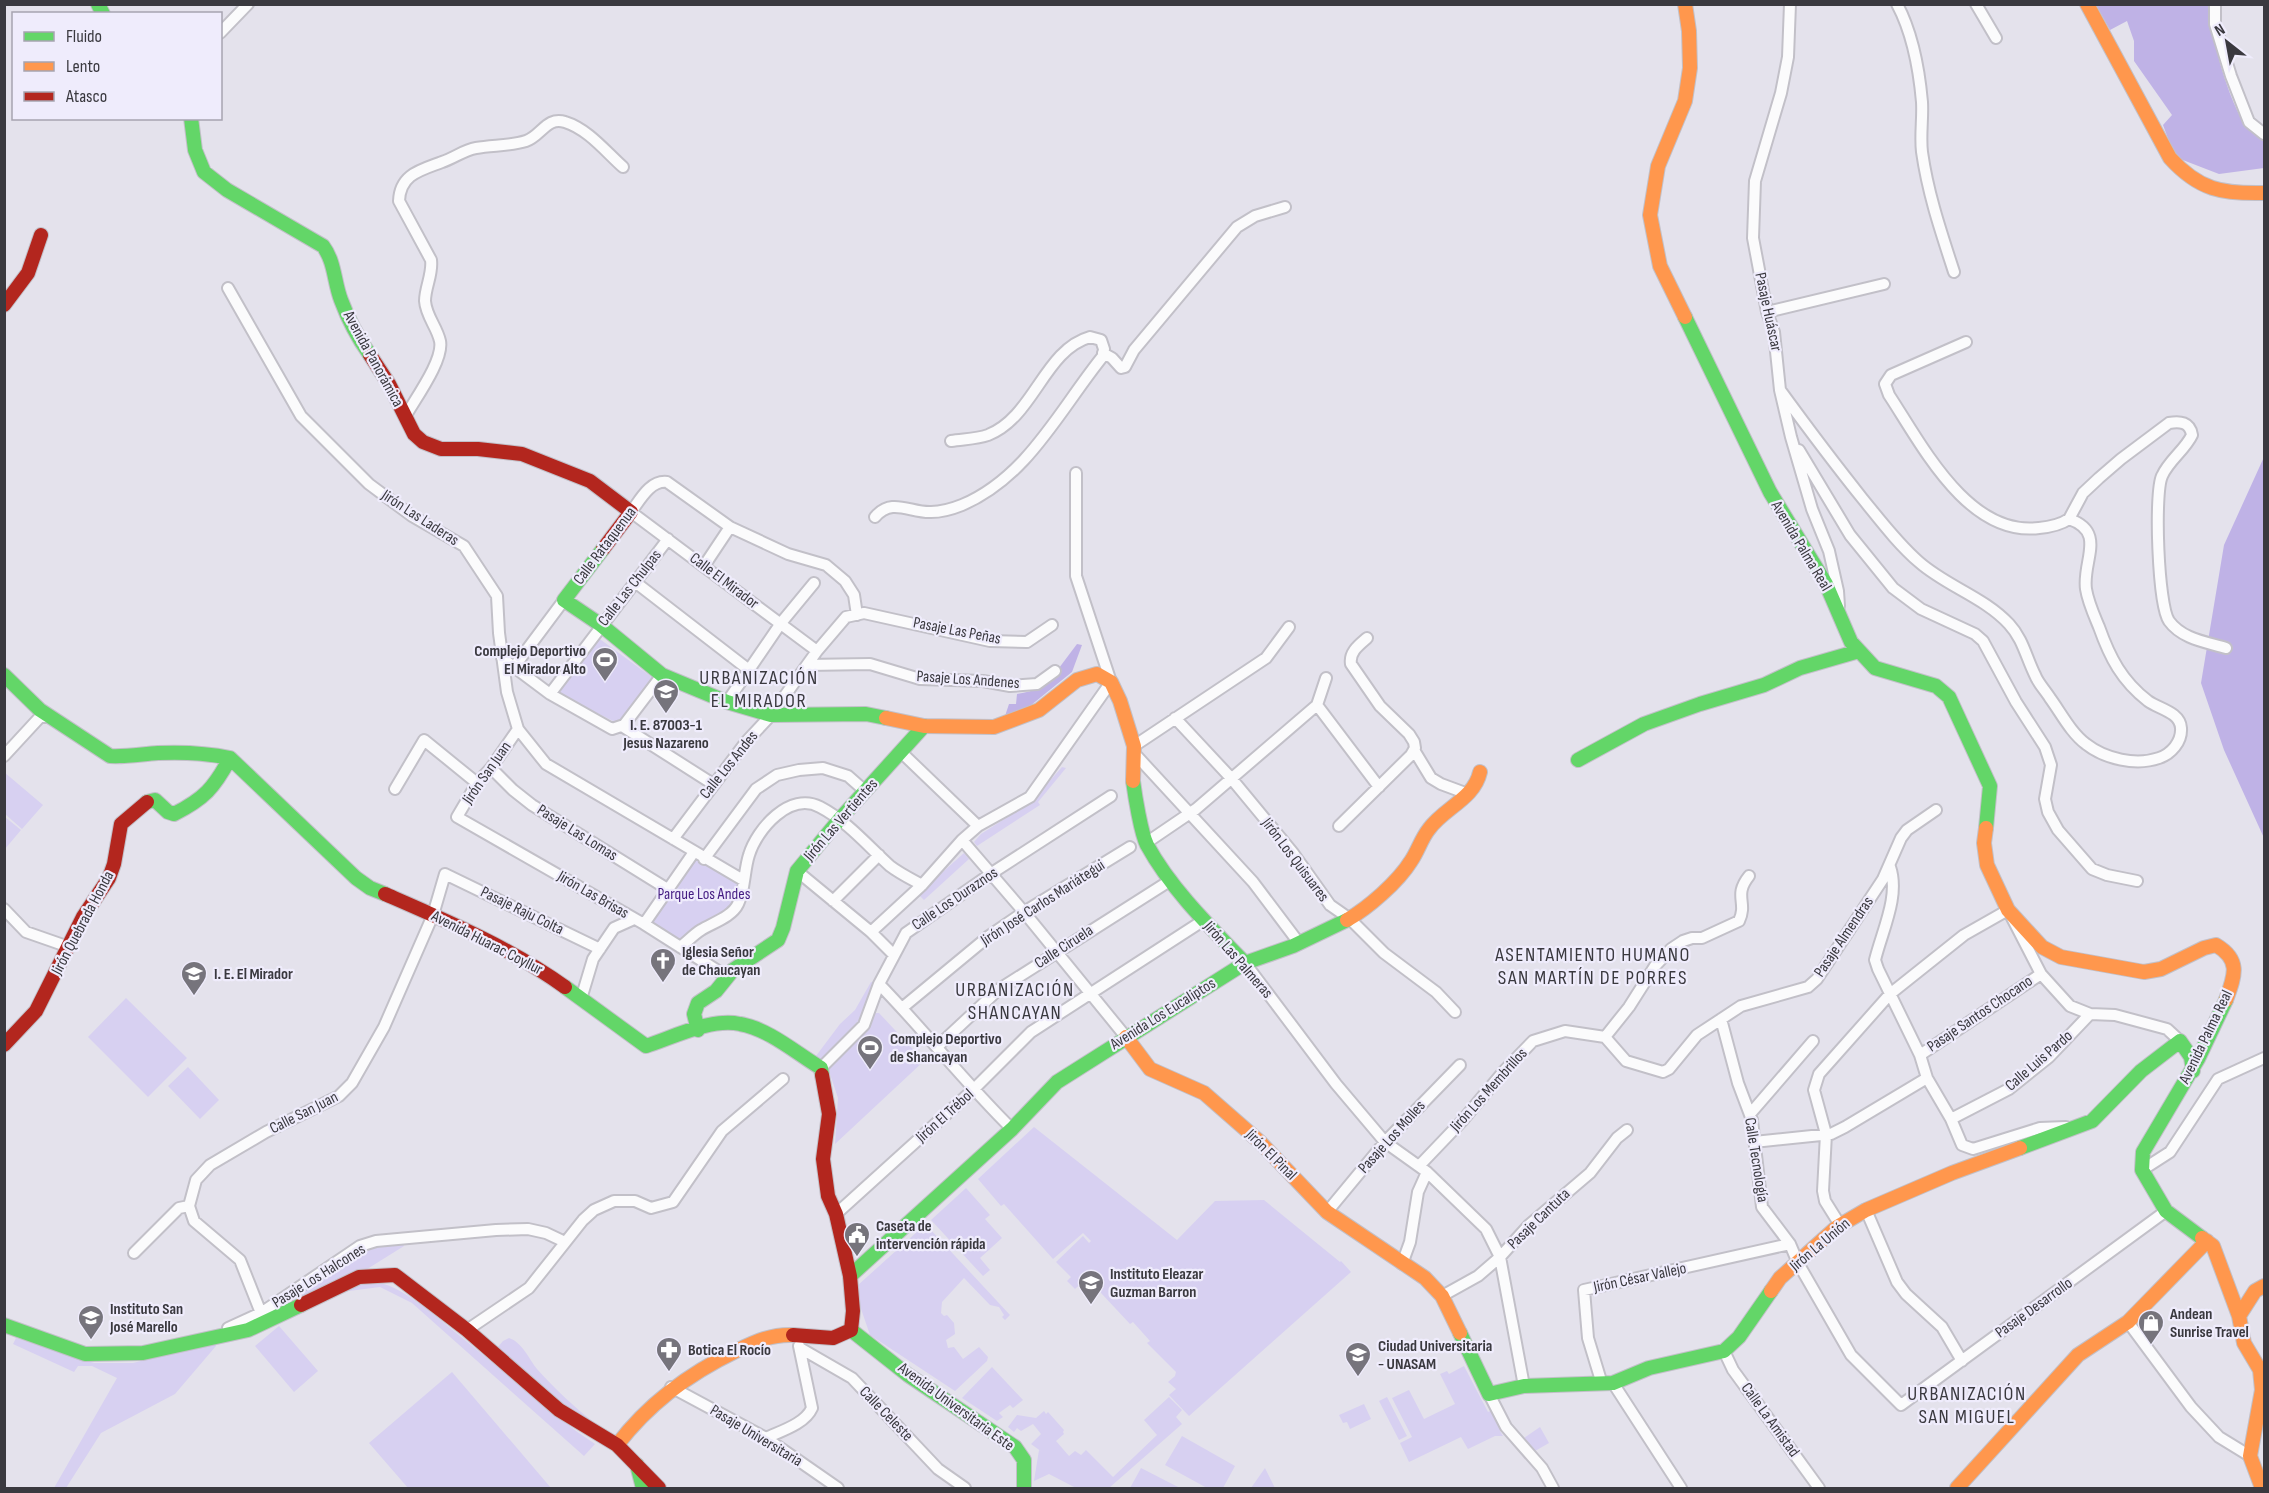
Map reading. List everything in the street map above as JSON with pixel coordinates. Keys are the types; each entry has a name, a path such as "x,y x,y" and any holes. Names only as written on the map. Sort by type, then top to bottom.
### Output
{"main road":[{"name":"Avenida Palma Real","path":"1685,4 1689,32 1690,68 1685,101 1658,166 1650,215 1660,266 1770,492 1826,584 1851,642 1875,668 1936,686 1949,697 1990,786 1984,843 1988,865 2007,910 2042,947 2061,957 2144,972 2161,969 2204,948 2216,945 2228,952 2234,964 2233,980 2227,999 2193,1071 2144,1152 2142,1170"},
{"path":"2087,4 2170,158 2184,175 2201,187 2224,192 2265,193"},
{"name":"Avenida Panorámica","path":"192,120 195,150 204,172 227,190 323,246 330,255 340,298 362,342 389,384 414,434 423,442 441,449 478,449 522,454 590,481 631,512"},
{"path":"4,305 23,284 30,271 41,235"},
{"name":"Calle Rataquenua","path":"564,600 631,512"},
{"path":"564,600 601,625 662,675 727,702 771,715 866,714 924,726 994,727 1039,710 1077,680 1097,674 1111,682"},
{"path":"1578,759 1644,724 1764,685 1800,668 1859,651"},
{"path":"4,675 46,717 110,756 159,753 216,755 230,758"},
{"name":"Jirón Las Palmeras","path":"1111,682 1120,700 1134,749 1133,783 1146,843 1171,880 1204,920 1245,963"},
{"name":"Jirón Las Vertientes","path":"698,1030 695,1008 698,1003 716,991 726,976 778,940 797,871 839,820 924,726"},
{"name":"Avenida Huarac Coyllur","path":"230,758 356,878 370,888 433,915 536,966 646,1046 713,1026 739,1024 759,1032 822,1068"},
{"name":"Jirón Quebrada Honda","path":"4,1045 36,1011 83,917 109,878 122,824 148,802 155,801 174,814 206,796 214,789 230,758"},
{"name":"Avenida Los Eucaliptos","path":"850,1276 1012,1129 1057,1082 1245,963 1299,943 1350,919 1389,887 1411,862 1429,828 1468,794 1478,781 1480,772"},
{"name":"Jirón El Pinal","path":"1126,1037 1150,1068 1204,1093 1252,1135 1327,1212 1425,1278 1442,1296 1489,1394"},
{"path":"2180,1041 2191,1057 2193,1071"},
{"name":"Jirón La Unión","path":"1724,1351 1739,1337 1780,1278 1840,1225 1866,1210 1952,1173 2092,1121 2141,1071 2180,1041"},
{"path":"617,1445 633,1422 671,1387 724,1356 775,1335 798,1342 838,1339 851,1330 853,1311 850,1276 836,1214 828,1196 823,1159 829,1114 822,1068"},
{"path":"2142,1170 2166,1211 2213,1246 2240,1316 2244,1343 2260,1370 2262,1390 2250,1456 2262,1488"},
{"path":"1957,1488 2078,1354 2128,1322 2207,1240"},
{"path":"4,1325 85,1354 143,1353 248,1330 364,1277 395,1275 467,1330 559,1410 617,1445 659,1488"},
{"path":"2240,1316 2255,1291 2265,1286"},
{"name":"Avenida Universitaria Este","path":"851,1330 909,1375 1015,1447 1024,1460 1024,1488"},
{"path":"1489,1394 1524,1386 1607,1384 1649,1368 1724,1351"},
{"path":"641,1469 638,1474 643,1488"}],"street":[{"path":"222,31 248,4"},
{"name":"Pasaje Huáscar","path":"1790,4 1788,57 1781,93 1755,181 1753,238 1773,333 1780,390 1812,509 1829,550 1838,591 1839,616"},
{"path":"1897,4 1912,40 1917,63 1922,102 1922,148 1929,193 1954,272"},
{"path":"1976,4 1996,38"},
{"path":"2215,4 2215,24 2230,76 2249,122 2265,134"},
{"path":"405,417 441,353 441,344 425,302 432,269 431,260 399,201 399,191 403,183 412,174 473,148 528,140 545,126 557,121 584,132 623,167"},
{"path":"1104,353 1121,368 1125,367 1134,350 1237,227 1254,216 1285,207"},
{"path":"1767,312 1884,284"},
{"name":"Jirón Las Laderas","path":"228,288 301,416 369,484 412,516 464,546 497,596 507,692 518,729 546,764 743,880"},
{"path":"875,517 883,510 897,506 923,512 940,512 962,505 987,490 1028,458 1104,353 1103,344 1098,338 1090,337 1075,343 1068,348 1025,405 1009,422 987,436 951,441"},
{"path":"1966,342 1891,375 1885,384 1889,395 1927,454 1947,480 1987,518 2012,527 2031,529 2053,526 2069,519 2083,494 2121,459 2169,423 2187,424 2192,435 2161,477 2158,495 2160,586 2163,605 2169,620 2179,630 2194,639 2226,648"},
{"path":"1780,390 1827,454 1920,564 1996,612 2010,625 2023,643 2036,678 2067,724 2086,744 2108,756 2128,762 2153,760 2167,755 2178,743 2182,730 2180,722 2173,714 2157,708 2131,686 2112,660 2085,587 2091,539 2080,523 2069,519"},
{"path":"1791,436 1850,535 1893,588 1921,609 1975,634 1983,641 2016,702 2045,747 2051,765 2045,799 2048,812 2058,830 2092,870 2137,881"},
{"name":"Jirón Las Palmeras","path":"1076,473 1076,576 1111,682"},
{"name":"Calle Rataquenua","path":"631,512 647,491 660,481 667,482 730,527"},
{"name":"Calle El Mirador","path":"631,512 817,651"},
{"path":"704,566 730,527 788,554 826,565 845,581 854,595 857,615"},
{"name":"Calle Las Chulpas","path":"550,694 668,539"},
{"path":"635,582 749,670"},
{"path":"727,702 781,623 814,583"},
{"path":"514,667 564,600"},
{"name":"Pasaje Las Peñas","path":"857,615 864,613 990,641 1027,642 1052,625"},
{"name":"Calle Los Andes","path":"673,839 746,742 771,715 817,651 846,617 857,615"},
{"path":"1289,627 1266,658 1175,718 1134,749 1189,814 1252,882 1299,943"},
{"path":"1366,638 1352,653 1351,664 1380,706 1409,734 1414,742 1414,750 1431,778 1468,794"},
{"path":"502,658 550,694 612,729 622,726 662,675"},
{"name":"Pasaje Los Andenes","path":"807,665 870,664 920,679 983,681 1010,686 1037,684 1055,671"},
{"path":"1146,843 1189,814 1317,705 1326,678"},
{"path":"871,932 922,885 962,840 978,826 1030,797 1111,682"},
{"path":"1317,705 1379,787"},
{"path":"4,756 40,717 46,717"},
{"name":"Jirón Los Quisuares","path":"1175,718 1231,778 1293,853 1330,905 1350,919 1383,953 1436,992 1455,1012"},
{"path":"622,726 713,784"},
{"name":"Jirón San Juan","path":"457,817 477,783 491,768 518,729"},
{"path":"395,789 424,740 477,783"},
{"path":"1339,826 1414,750"},
{"path":"901,752 978,826"},
{"name":"Pasaje Las Lomas","path":"491,768 532,805 669,890"},
{"path":"704,859 756,789 777,775 823,768 848,776 865,791"},
{"name":"Calle Los Duraznos","path":"822,1068 864,1025 879,984 906,933 992,873 1111,796"},
{"path":"680,947 700,930 729,914 738,905 749,855 755,841 769,822 789,806 804,802 819,806 839,820 892,868 922,885"},
{"path":"1936,810 1906,830 1901,837 1890,867 1892,898 1875,960 1920,1055 1927,1078 1951,1119 1962,1145 1973,1149 2040,1128 2075,1127"},
{"name":"Jirón Las Brisas","path":"457,817 639,921 726,976"},
{"name":"Jirón El Pinal","path":"962,840 1057,951 1126,1037"},
{"name":"Jirón José Carlos Mariátegui","path":"902,1008 990,936 1024,912 1130,847"},
{"path":"581,999 593,959 614,928 639,921 669,890 694,852"},
{"path":"833,901 879,855"},
{"name":"Pasaje Almendras","path":"1605,1036 1626,1062 1663,1072 1669,1069 1697,1035 1741,1006 1808,987 1817,979 1890,867"},
{"path":"797,871 871,932 894,955"},
{"name":"Calle San Juan","path":"189,1206 196,1180 210,1165 266,1132 339,1096 352,1083 384,1027 433,915 445,874"},
{"name":"Pasaje Raju Colta","path":"445,874 600,949"},
{"path":"1605,1036 1629,1007 1655,966 1671,949 1683,941 1702,938 1739,921 1742,914 1740,892 1749,876"},
{"name":"Calle Ciruela","path":"938,1046 998,990 1171,880"},
{"path":"4,909 26,932 69,947"},
{"path":"1840,1225 1825,1201 1823,1191 1826,1134 1814,1090 1819,1074 1890,994 1964,935 2007,910 2041,974 2070,1006 2090,1014 2115,1015 2167,1029 2180,1041"},
{"name":"Jirón El Trébol","path":"836,1214 973,1090 1031,1032 1204,920"},
{"name":"Jirón Las Palmeras","path":"1245,963 1336,1084 1385,1142 1423,1169 1486,1229 1500,1257 1524,1386"},
{"name":"Pasaje Santos Chocano","path":"1920,1055 2041,974"},
{"path":"879,984 938,1046 973,1090 1012,1129"},
{"name":"Calle Luis Pardo","path":"1951,1119 2016,1084 2049,1057 2090,1014"},
{"name":"Calle Tecnología","path":"1721,1019 1738,1083 1750,1114 1762,1207 1790,1244 1798,1263 1851,1355 1901,1404"},
{"name":"Jirón Los Membrillos","path":"1423,1169 1533,1041 1565,1031 1605,1036"},
{"path":"1750,1114 1813,1041"},
{"path":"2142,1170 2170,1152 2218,1079 2265,1058"},
{"name":"Pasaje Los Molles","path":"1327,1212 1385,1142 1460,1065"},
{"path":"1754,1142 1826,1134 1845,1127 1927,1078"},
{"path":"467,1330 529,1288 594,1210 614,1201 635,1201 651,1208 673,1202 722,1131 783,1079"},
{"name":"Pasaje Cantuta","path":"1442,1296 1478,1276 1500,1257 1529,1225 1590,1173 1617,1138 1627,1130"},
{"path":"1402,1264 1410,1242 1423,1169"},
{"path":"134,1253 179,1208 189,1206 194,1221 240,1260 261,1313"},
{"path":"1866,1210 1897,1282 1906,1294 1942,1328 1962,1361"},
{"name":"Pasaje Desarrollo","path":"1901,1404 2166,1211"},
{"name":"Pasaje Los Halcones","path":"186,1345 261,1313 342,1257 360,1246 376,1241 528,1229 546,1233 565,1242"},
{"name":"Jirón César Vallejo","path":"1681,1488 1607,1384 1588,1338 1584,1290 1790,1244"},
{"path":"2128,1322 2191,1407 2219,1437 2250,1456"},
{"path":"766,1438 803,1420 812,1408 798,1342"},
{"name":"Calle Celeste","path":"798,1342 852,1378 938,1469 965,1488"},
{"name":"Calle La Amistad","path":"1724,1351 1733,1370 1819,1488"},
{"name":"Pasaje Universitaria","path":"671,1387 766,1438 838,1488"},
{"name":"Jirón El Pinal","path":"1489,1394 1506,1427 1542,1468 1553,1488"}],"green space":[{"path":"597,637 653,678 617,723 557,693"},
{"path":"1062,767 1066,768 1038,802 1040,805 977,846 974,842 981,834 1031,802"},
{"path":"4,772 43,805 22,829 5,814"},
{"path":"5,817 21,830 5,849"},
{"path":"964,853 969,859 924,900 918,894"},
{"name":"Parque Los Andes","path":"695,858 740,882 732,907 681,942 649,922"},
{"path":"871,982 875,982 862,1017 821,1061 816,1056 840,1024 855,1010"},
{"path":"126,998 187,1058 148,1097 88,1037"},
{"path":"874,1013 879,1013 924,1061 835,1144 838,1098 828,1068 869,1029"},
{"path":"188,1067 219,1100 200,1119 168,1086"},
{"path":"1034,1127 1177,1240 1215,1201 1264,1200 1341,1261 1351,1272 1189,1416 1169,1395 1176,1389 1168,1382 1176,1372 1147,1343 1150,1341 1133,1322 1130,1324 1087,1278 1075,1289 1067,1281 1071,1277 1056,1262 1083,1236 1089,1243 1091,1241 1083,1233 1053,1259 1004,1204 1001,1206 978,1179"},
{"path":"966,1188 990,1215 985,1219 1002,1238 980,1258 990,1270 983,1276 931,1220"},
{"path":"929,1228 1010,1315 1005,1320 999,1307 990,1305 964,1278 942,1302 941,1313 944,1316 947,1315 954,1323 955,1334 946,1340 948,1348 954,1347 963,1359 979,1347 988,1357 987,1361 955,1391 870,1335 859,1303 857,1286 919,1230 923,1234"},
{"path":"382,1244 403,1244 404,1246 364,1271 223,1331 353,1253"},
{"path":"375,1282 396,1289 427,1309 595,1444 584,1456 412,1303 380,1287 341,1292 352,1286"},
{"path":"279,1326 318,1371 294,1392 255,1346"},
{"path":"16,1338 94,1363 133,1363 215,1343 216,1346 175,1394 101,1433 66,1488 54,1488 117,1378 92,1366 78,1366 74,1372 13,1344"},
{"path":"509,1338 521,1347 537,1369 558,1391 596,1424 576,1417 497,1348"},
{"path":"1464,1366 1488,1412 1492,1410 1503,1430 1500,1431 1503,1436 1495,1436 1468,1449 1461,1437 1409,1462 1400,1443 1412,1437 1392,1398 1409,1390 1424,1419 1455,1404 1440,1374 1447,1371 1449,1374"},
{"path":"992,1367 1023,1400 1013,1408 1010,1405 999,1413 1003,1417 997,1421 962,1398"},
{"path":"452,1372 551,1488 408,1488 369,1443"},
{"path":"1169,1397 1182,1410 1176,1417 1182,1424 1109,1488 1076,1488 1049,1474 1034,1481 1039,1450 1042,1452 1031,1444 1041,1434 1033,1424 1021,1431 1017,1428 1014,1432 1008,1427 1017,1415 1036,1418 1044,1411 1046,1414 1048,1412 1064,1430 1064,1434 1056,1441 1069,1456 1075,1451 1081,1455 1086,1450 1113,1477 1157,1435 1144,1420"},
{"path":"1387,1397 1407,1436 1399,1440 1379,1401"},
{"path":"1364,1404 1371,1419 1350,1429 1347,1422 1343,1423 1339,1415"},
{"path":"1540,1427 1549,1443 1535,1451 1524,1438"},
{"path":"1182,1436 1235,1466 1223,1488 1207,1488 1165,1465"},
{"path":"1141,1468 1180,1488 1130,1488"},
{"path":"1265,1468 1275,1488 1251,1488"}],"shaded area":[{"path":"2096,5 2210,5 2216,45 2227,85 2242,119 2264,142 2264,168 2219,174 2175,157 2163,125 2172,115 2134,61 2134,41 2127,21 2110,30"},
{"path":"2264,457 2264,838 2224,750 2201,683 2224,545"},
{"path":"1077,644 1082,645 1072,672 1030,706 1005,716 1009,704 1016,704 1017,694 1042,687 1058,676 1062,671 1059,668"}],"traffic: fast":[{"path":"98,4 102,12"},
{"path":"191,120 195,150 204,172 227,190 323,246 330,259 347,314 370,355"},
{"path":"1685,317 1770,492 1826,584 1851,642 1875,668 1936,686 1949,697 1990,786 1986,828"},
{"path":"603,549 564,600 601,625 662,675 727,702 771,715 866,714 886,718"},
{"path":"1578,760 1644,724 1764,685 1800,668 1859,651"},
{"path":"4,675 40,710 110,756 176,753 230,758 356,878 370,888 385,894"},
{"path":"698,1030 694,1014 698,1003 716,991 733,970 778,940 797,871 839,820 924,726"},
{"path":"147,802 155,800 168,812 174,814 184,809 207,792 230,758"},
{"path":"1133,781 1147,845 1168,877 1192,907 1245,963"},
{"path":"850,1276 1012,1129 1057,1082 1245,963 1293,946 1347,920"},
{"path":"565,987 646,1046 704,1026 740,1024 761,1031 782,1042 821,1068 822,1075"},
{"path":"2202,1238 2166,1211 2142,1170 2143,1152 2198,1059 2226,1000"},
{"path":"2020,1148 2092,1121 2141,1071 2180,1041 2191,1057 2193,1071"},
{"path":"1460,1333 1489,1394 1524,1386 1613,1383 1649,1368 1724,1351 1739,1337 1771,1291"},
{"path":"4,1325 85,1354 143,1353 248,1330 301,1305"},
{"path":"851,1330 908,1375 1015,1447 1024,1460 1024,1488"},
{"path":"637,1465 643,1488"}],"traffic: slow":[{"path":"1685,4 1689,31 1690,68 1685,101 1658,166 1650,215 1660,266 1685,317"},
{"path":"2087,4 2170,158 2191,177 2212,188 2223,191 2264,193"},
{"path":"886,718 924,726 994,727 1039,710 1077,680 1097,674 1111,682 1120,701 1134,746 1133,781"},
{"path":"1347,920 1391,886 1405,869 1429,829 1472,789 1480,772"},
{"path":"1986,828 1984,843 1987,865 2008,910 2042,947 2061,957 2144,972 2161,969 2204,948 2216,945 2233,962 2232,983 2226,1000"},
{"path":"1126,1037 1150,1069 1204,1093 1260,1142 1327,1212 1425,1278 1442,1296 1460,1333"},
{"path":"1771,1291 1780,1278 1837,1227 1866,1210 1952,1173 2020,1148"},
{"path":"2202,1238 2213,1246 2239,1316"},
{"path":"1957,1488 2078,1355 2128,1322 2207,1241"},
{"path":"2262,1488 2250,1456 2262,1390 2260,1370 2244,1343 2239,1316 2255,1291 2264,1286"},
{"path":"617,1445 656,1403 702,1369 736,1351 770,1337 793,1335"}],"traffic: jam":[{"path":"4,305 28,273 41,235"},
{"path":"370,355 389,384 414,434 423,442 441,449 478,449 522,454 590,481 631,512 603,549"},
{"path":"4,1045 36,1011 83,917 109,878 114,864 121,824 147,802"},
{"path":"385,894 501,948 565,987"},
{"path":"793,1335 833,1338 851,1330 853,1311 850,1276 836,1214 828,1196 823,1159 829,1114 822,1075"},
{"path":"301,1305 359,1277 395,1275 467,1330 559,1410 617,1445 659,1488"}],"place":[{"name":"Complejo Deportivo El Mirador Alto","path":"605,683"},
{"name":"I. E. 87003-1 Jesus Nazareno","path":"666,715"},
{"name":"Iglesia Señor de Chaucayan","path":"663,984"},
{"name":"I. E. El Mirador","path":"194,997"},
{"name":"Complejo Deportivo de Shancayan","path":"870,1071"},
{"name":"Caseta de intervención rápida","path":"857,1258"},
{"name":"Instituto Eleazar Guzman Barron","path":"1091,1306"},
{"name":"Instituto San José Marello","path":"91,1341"},
{"name":"Andean Sunrise Travel","path":"2151,1346"},
{"name":"Botica El Rocío","path":"669,1373"},
{"name":"Ciudad Universitaria - UNASAM","path":"1358,1378"}],"district":[{"name":"URBANIZACIÓN EL MIRADOR","path":"759,690"},
{"name":"ASENTAMIENTO HUMANO SAN MARTÍN DE PORRES","path":"1593,966"},
{"name":"URBANIZACIÓN SHANCAYAN","path":"1015,1002"},
{"name":"URBANIZACIÓN SAN MIGUEL","path":"1967,1406"}]}
